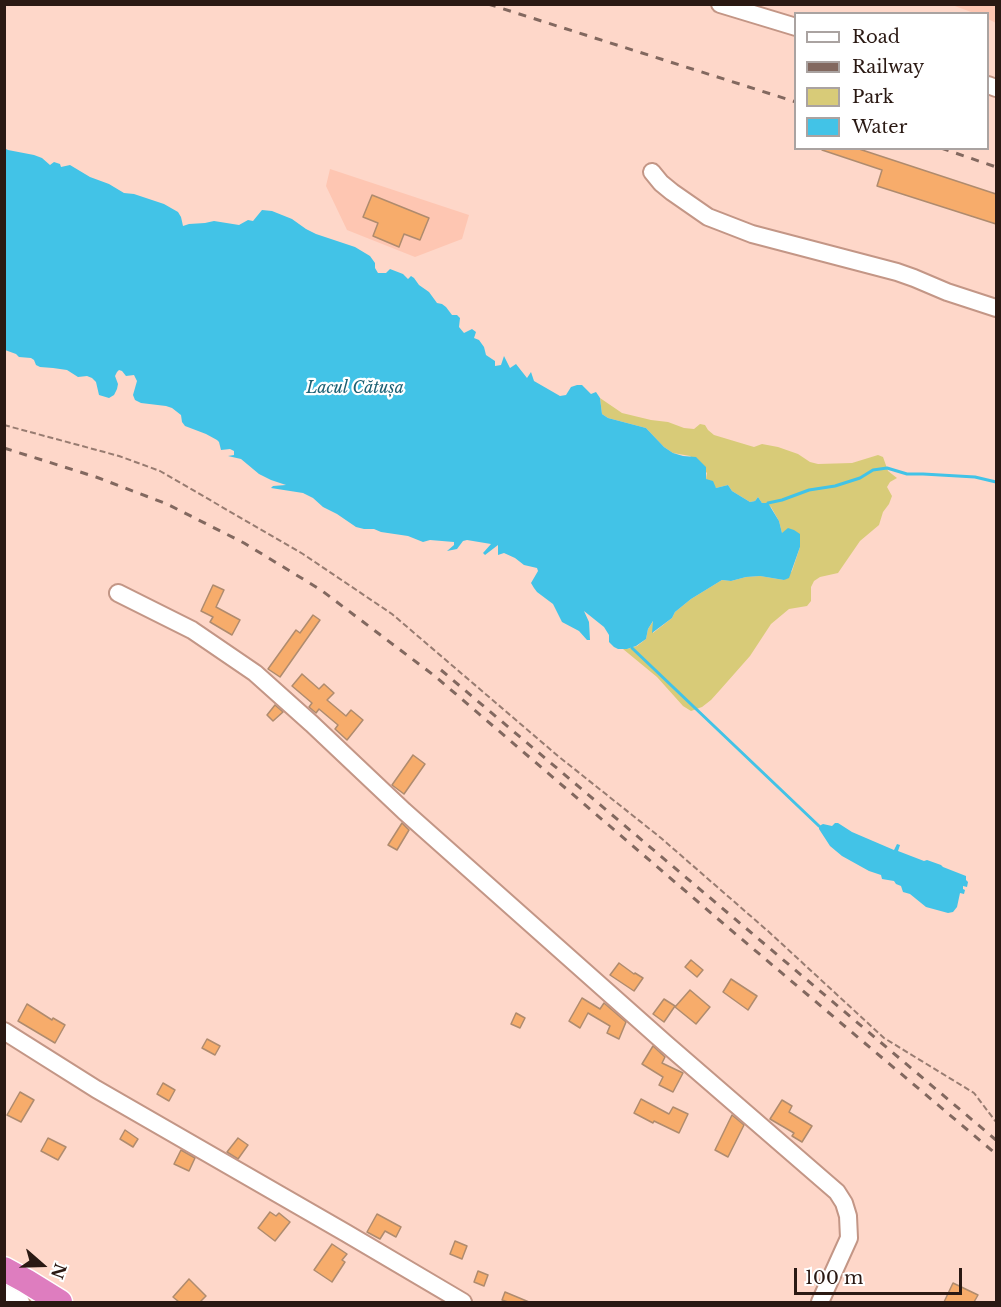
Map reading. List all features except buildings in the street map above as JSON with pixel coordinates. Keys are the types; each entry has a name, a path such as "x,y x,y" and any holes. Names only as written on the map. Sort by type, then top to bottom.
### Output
{"highway":[{"path":"4,1269 60,1302"}],"street":[{"path":"720,4 794,27"},
{"path":"652,172 672,192 708,217 727,225 760,236 897,272 996,309"},
{"path":"118,593 192,630 255,673 404,811 837,1192 848,1216 849,1238 820,1302"},
{"path":"4,1031 96,1089 463,1302"},
{"path":"4,1293 21,1302"}],"path":[{"path":"4,425 119,456 160,471 303,554 392,614 558,756 661,837 884,1038 974,1093 996,1122"}],"shaded area":[{"path":"952,5 996,5 996,23 989,20 989,12 971,12"},
{"path":"330,169 469,215 462,239 415,257 347,230 326,186"}],"green space":[{"path":"600,398 622,413 668,422 684,428 694,429 700,424 705,425 714,435 754,447 762,444 778,447 818,464 852,463 878,455 883,457 888,471 897,478 887,487 892,496 879,525 860,541 838,573 820,577 814,581 811,587 811,601 807,606 789,609 771,624 750,656 711,700 691,711 683,706 657,677 623,649 637,646 646,639 648,629 654,620 653,633 691,599 722,580 731,581 760,576 784,580 792,571 800,547 782,533 779,521 771,507 762,503 758,497 755,501 750,502 732,491 728,485 716,488 706,479 707,473 690,456 673,453 646,428 608,418 602,414"}],"water":[{"name":"Lacul Cătușa","path":"4,148 34,155 50,165 54,162 60,164 61,167 70,165 124,193 164,204 178,212 183,226 214,221 239,225 248,220 253,221 262,210 272,211 292,219 316,234 355,247 370,256 378,273 386,273 390,269 403,274 408,279 411,276 429,292 437,303 442,304 452,315 460,318 459,327 464,333 472,329 476,332 474,338 479,340 484,347 486,355 495,361 495,366 501,365 504,356 510,368 516,364 527,378 531,372 534,381 560,396 566,395 571,387 577,385 582,385 591,394 596,392 600,398 602,414 608,418 646,428 673,453 696,457 706,467 706,479 713,481 716,488 728,485 732,491 750,502 755,501 758,497 762,503 768,503 779,521 782,533 788,528 800,534 800,547 789,578 784,580 760,576 731,581 722,580 691,599 675,612 672,618 652,633 653,621 646,639 627,649 614,647 609,642 609,635 604,627 584,611 589,622 590,640 587,640 579,631 562,622 553,604 534,588 531,583 538,571 537,568 524,565 504,553 498,555 498,545 485,555 483,553 491,544 467,540 463,541 457,549 447,551 454,545 454,542 430,540 423,542 408,536 356,527 303,493 271,488 286,485 259,474 241,459 228,456 234,455 234,451 221,450 217,440 185,426 181,415 172,408 135,400 133,395 137,381 134,375 126,376 119,370 115,376 117,389 109,398 99,395 96,382 92,378 78,377 67,370 40,367 31,358 19,357 5,350"},
{"path":"835,823 894,850 897,844 900,845 898,851 966,876 967,887 963,886 964,894 960,893 957,907 953,912 948,913 926,907 910,894 903,892 901,886 894,881 882,879 881,875 842,856 830,846 819,829 819,826 823,824 832,826"}],"waterway":[{"path":"768,503 809,490 835,486 860,478 873,470 887,468 907,474 975,477 996,482"},
{"path":"632,648 819,826"}],"railway":[{"path":"488,4 794,101"},
{"path":"947,150 996,167"},
{"path":"4,448 96,477 167,504 244,543 321,590 436,677 996,1154"},
{"path":"441,670 996,1140"}]}
